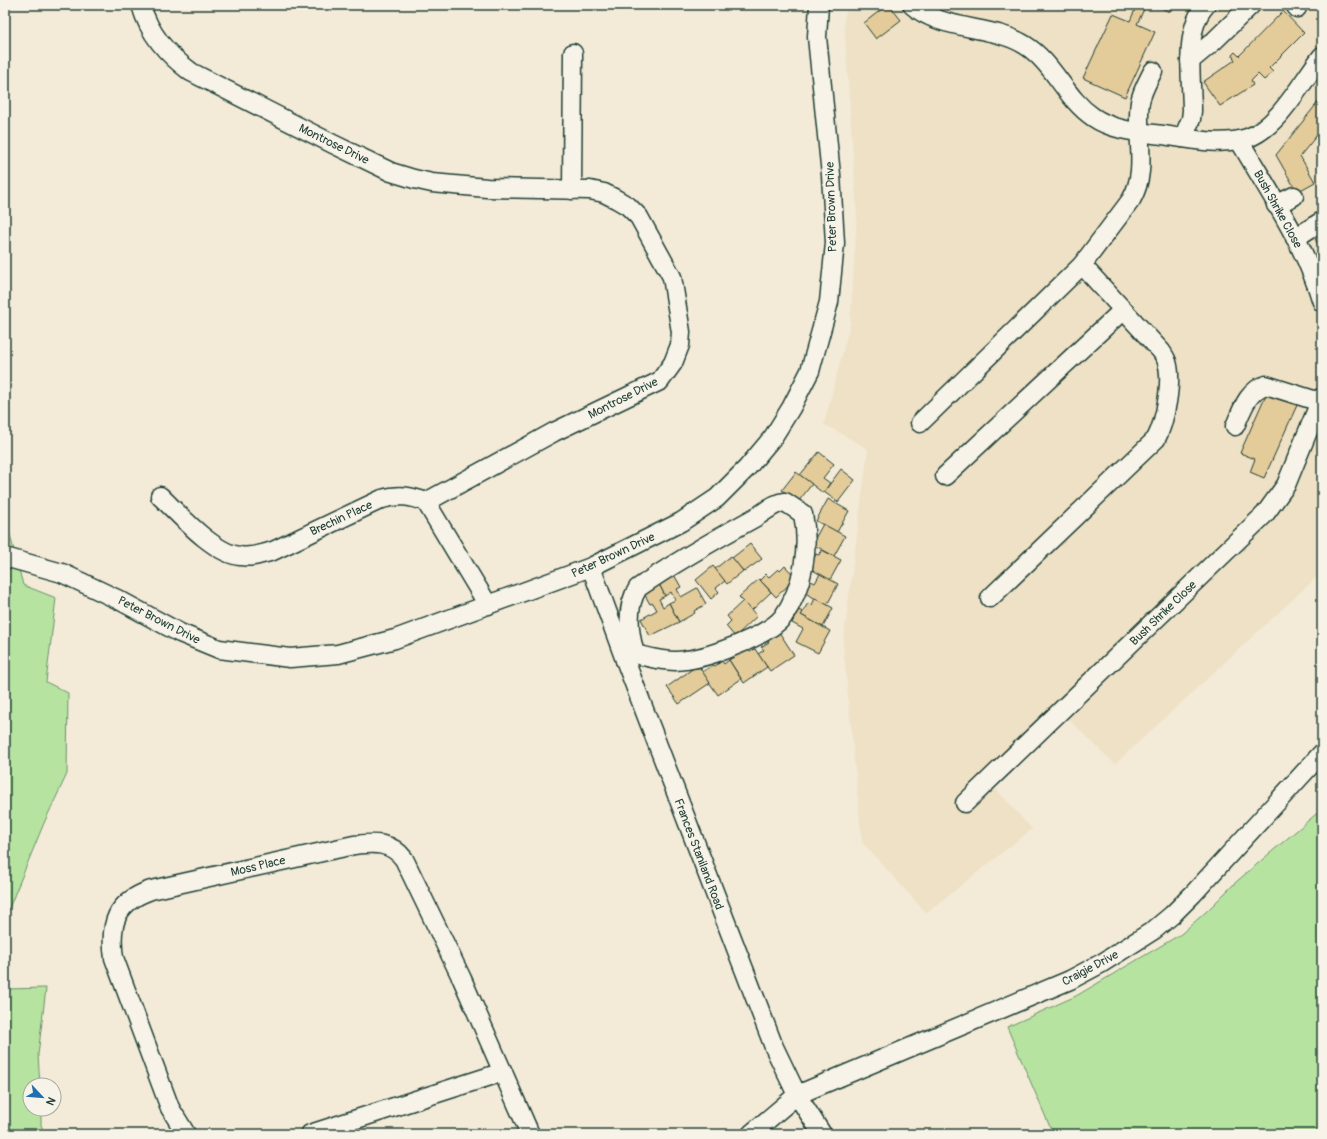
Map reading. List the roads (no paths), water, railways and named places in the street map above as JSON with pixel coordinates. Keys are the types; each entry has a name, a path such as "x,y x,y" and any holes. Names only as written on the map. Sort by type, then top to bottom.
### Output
{"street":[{"name":"Montrose Drive","path":"140,5 143,15 157,41 172,57 191,72 391,172 432,183 487,188 590,190 604,193 628,206 639,217 672,277 681,332 680,345 673,363 660,381 554,432 426,502"},
{"name":"Peter Brown Drive","path":"5,557 62,573 119,600 180,633 219,649 255,655 290,658 338,654 395,639 591,567 681,522 717,498 747,468 773,437 791,408 810,371 829,302 835,243 831,175 817,37 819,5"},
{"path":"912,5 928,16 1024,44 1041,56 1078,105 1094,118 1110,126 1138,132 1183,138 1226,142 1249,138 1270,125 1322,56"},
{"path":"1183,138 1191,119 1192,111 1190,61 1194,26 1198,15 1206,5"},
{"path":"1190,61 1214,42 1251,5"},
{"path":"572,190 574,53"},
{"path":"920,423 1082,265 1138,189 1141,169 1138,132 1140,102 1143,91 1153,71"},
{"name":"Bush Shrike Close","path":"1239,140 1295,238 1318,273 1322,302"},
{"path":"1276,206 1294,196"},
{"path":"1295,238 1322,221"},
{"path":"990,598 1156,439 1161,430 1168,384 1167,361 1161,351 1082,265"},
{"path":"945,476 1123,310"},
{"path":"1235,426 1254,391 1266,384 1321,400"},
{"name":"Bush Shrike Close","path":"965,803 1265,514 1286,485 1321,400"},
{"name":"Brechin Place","path":"160,496 204,538 227,552 239,556 255,556 273,551 382,499 395,495 405,495 426,502"},
{"path":"426,502 488,605"},
{"path":"785,502 797,508 803,514 806,545 804,563 794,597 782,617 772,627 758,635 713,654 685,661 630,657 630,616 633,596 638,588 729,532 762,514 775,503 785,502"},
{"name":"Frances Staniland Road","path":"591,567 630,657 774,1047 797,1095 822,1134"},
{"name":"Craigie Drive","path":"751,1134 797,1095 1070,980 1129,946 1172,915 1193,894 1322,753"},
{"name":"Moss Place","path":"186,1134 170,1108 114,958 111,938 114,922 128,901 151,890 354,845 374,843 385,845 399,852 404,859 462,979 530,1134"},
{"path":"310,1134 503,1072"}]}
